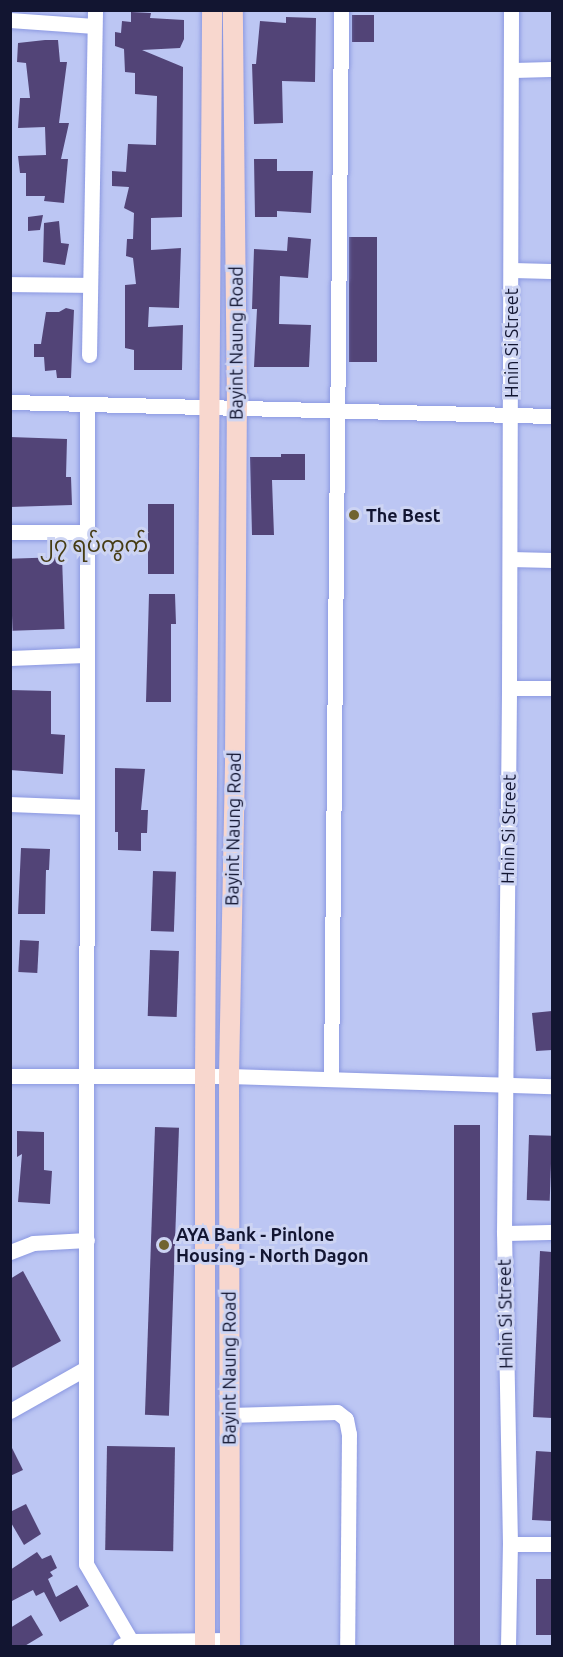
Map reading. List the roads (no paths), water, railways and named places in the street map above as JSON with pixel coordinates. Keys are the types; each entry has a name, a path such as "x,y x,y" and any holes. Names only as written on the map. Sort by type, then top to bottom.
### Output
{"main road":[{"name":"Bayint Naung Road","path":"205,1643 212,10"},
{"name":"Bayint Naung Road","path":"230,1643 229,1076 237,409 233,10"},
{"path":"208,704 235,705"}],"street":[{"path":"331,1078 341,10"},
{"name":"Hnin Si Street","path":"508,1647 510,1544 504,1233 504,1086 511,416 511,10"},
{"path":"10,20 94,18 89,355"},
{"path":"512,70 552,69"},
{"path":"511,270 552,271"},
{"path":"10,284 90,285"},
{"path":"10,402 552,416"},
{"path":"87,405 86,1564 126,1644 230,1643"},
{"path":"10,532 86,532"},
{"path":"510,559 552,560"},
{"path":"10,658 85,656"},
{"path":"509,688 552,688"},
{"path":"10,804 86,807"},
{"path":"10,1076 229,1076 552,1086"},
{"path":"504,1233 552,1232"},
{"path":"10,1252 33,1242 87,1240"},
{"path":"10,1411 86,1368"},
{"path":"229,1415 337,1412 346,1419 349,1434 347,1647"},
{"path":"510,1544 552,1544"}],"place":[{"name":"The Best","path":"354,515"},
{"name":"AYA Bank - Pinlone Housing - North Dagon","path":"164,1245"}],"district":[{"name":"၂၇ ရပ်ကွက်","path":"94,544"}]}
